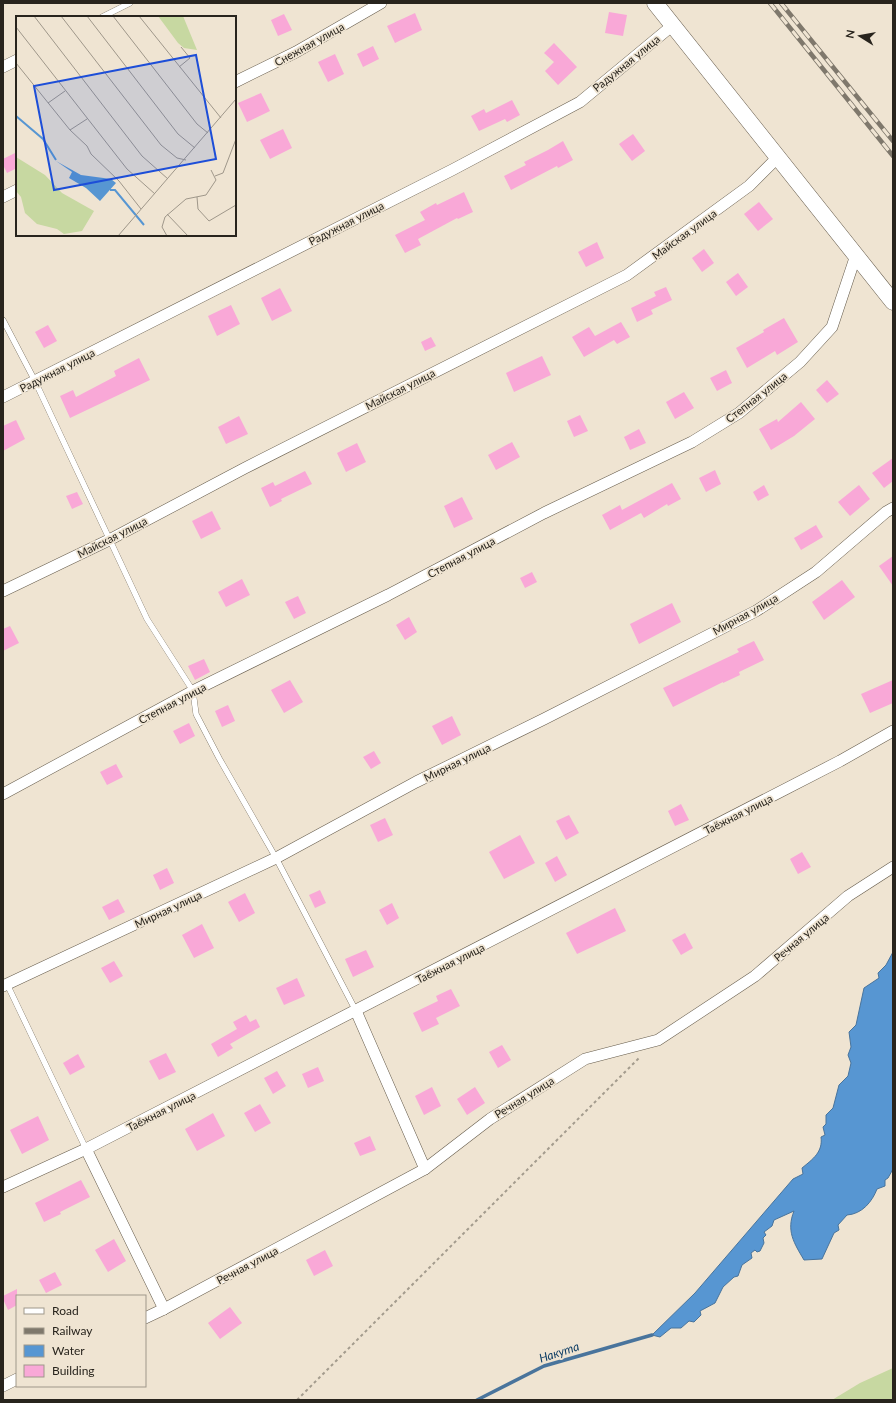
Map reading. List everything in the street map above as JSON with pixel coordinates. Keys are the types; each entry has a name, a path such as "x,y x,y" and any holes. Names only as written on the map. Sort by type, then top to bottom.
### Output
{"street":[{"name":"Снежная улица","path":"236,82 296,52 381,3"},
{"path":"655,3 893,302"},
{"name":"Радужная улица","path":"3,397 452,170 580,102 673,25"},
{"path":"3,67 16,60"},
{"name":"Майская улица","path":"3,591 109,540 245,468 627,275 749,186 778,157"},
{"path":"3,197 16,190"},
{"name":"Степная улица","path":"3,794 193,691 388,595 544,513 692,442 739,413 800,362 832,327 856,255"},
{"name":"Мирная улица","path":"5,985 276,858 416,782 756,611 816,572 886,512 893,508"},
{"name":"Таёжная улица","path":"3,1188 86,1149 356,1011 840,761 893,731"},
{"name":"Речная улица","path":"146,1318 424,1169 490,1119 585,1059 658,1040 755,976 848,896 893,867"},
{"path":"356,1011 424,1169"},
{"path":"86,1149 164,1309"},
{"path":"3,1386 16,1380"}],"lane":[{"path":"104,16 130,3"},
{"path":"3,320 35,381 147,619 193,691 196,714 219,758 276,858 356,1011"},
{"path":"5,985 86,1149"}],"path":[{"path":"297,1400 641,1056"}],"green space":[{"path":"893,1368 893,1400 832,1400 860,1383"}],"water":[{"path":"893,952 893,1169 888,1178 885,1180 885,1186 877,1189 869,1203 862,1210 847,1215 838,1225 839,1230 834,1233 822,1259 804,1260 800,1254 792,1237 791,1231 794,1211 774,1220 772,1226 764,1232 766,1235 763,1238 764,1243 760,1251 757,1252 755,1250 751,1253 752,1258 742,1265 738,1276 734,1277 723,1287 715,1303 700,1311 701,1315 694,1322 689,1321 681,1328 671,1328 660,1337 652,1335 695,1293 793,1179 803,1174 802,1168 819,1151 821,1137 825,1135 823,1127 826,1124 826,1115 833,1108 839,1085 848,1076 851,1063 848,1055 851,1047 849,1032 856,1025 864,988 879,978 878,973 886,965"}],"building":[{"path":"609,12 627,15 623,36 605,33"},
{"path":"415,13 422,30 395,43 387,26"},
{"path":"284,14 292,30 278,36 271,20"},
{"path":"554,43 577,67 558,85 545,71 554,62 544,53"},
{"path":"373,46 379,59 363,67 357,54"},
{"path":"335,54 344,74 328,82 318,62"},
{"path":"261,93 270,111 247,122 238,103"},
{"path":"512,100 520,115 507,122 505,119 479,131 471,116 484,109 486,113"},
{"path":"283,129 292,148 270,159 260,140"},
{"path":"633,134 645,151 632,161 619,144"},
{"path":"563,141 573,160 558,168 557,166 511,190 504,176 526,165 524,162"},
{"path":"16,152 16,168 7,173 3,165 3,159"},
{"path":"464,192 473,212 458,219 457,218 418,239 421,245 405,253 395,235 425,220 420,212 436,203 437,205"},
{"path":"759,202 773,219 758,231 744,214"},
{"path":"597,242 604,258 586,267 578,252"},
{"path":"704,249 714,263 702,272 692,258"},
{"path":"738,273 748,287 736,296 726,282"},
{"path":"666,287 672,300 651,310 653,314 637,322 631,308 656,296 654,292"},
{"path":"280,288 292,311 272,321 261,298"},
{"path":"231,305 240,324 217,336 208,316"},
{"path":"784,318 798,342 777,355 775,351 747,368 736,348 764,332 763,330"},
{"path":"621,322 630,337 617,344 614,340 584,357 572,337 589,327 595,336"},
{"path":"48,325 57,341 44,348 35,332"},
{"path":"431,337 436,346 425,351 421,342"},
{"path":"542,356 551,375 514,392 506,373"},
{"path":"139,358 150,380 70,418 60,396 73,390 76,397 116,376 114,371"},
{"path":"726,370 732,383 717,391 710,378"},
{"path":"827,380 839,394 827,403 816,390"},
{"path":"684,392 694,408 675,419 666,402"},
{"path":"801,402 815,419 794,436 771,450 759,429 777,419 778,422"},
{"path":"580,415 588,431 574,437 567,421"},
{"path":"239,416 248,434 226,444 218,427"},
{"path":"16,420 25,439 3,451 3,426"},
{"path":"639,429 646,443 630,450 624,437"},
{"path":"512,442 520,457 496,470 488,455"},
{"path":"357,443 366,462 346,472 337,453"},
{"path":"893,458 893,481 884,488 872,473"},
{"path":"715,470 721,484 706,492 699,478"},
{"path":"305,471 312,484 281,499 282,501 270,507 261,488 273,482 275,486"},
{"path":"672,483 681,499 668,506 667,504 644,518 641,513 610,530 602,515 620,505 622,510"},
{"path":"764,485 769,495 758,501 753,492"},
{"path":"859,485 870,499 850,516 838,502"},
{"path":"77,492 83,504 72,509 66,496"},
{"path":"462,497 473,519 454,528 444,506"},
{"path":"212,511 221,529 201,539 192,521"},
{"path":"816,525 823,537 801,550 794,538"},
{"path":"893,556 893,586 879,566"},
{"path":"532,572 537,582 525,588 520,578"},
{"path":"242,579 250,595 226,607 218,592"},
{"path":"842,580 855,597 824,620 812,602"},
{"path":"298,596 306,613 294,619 285,602"},
{"path":"672,603 681,622 639,644 630,624"},
{"path":"409,617 417,632 405,640 396,625"},
{"path":"10,626 19,643 3,651 3,629"},
{"path":"754,641 764,660 739,672 740,675 673,707 663,688 739,652 737,649"},
{"path":"204,659 210,672 195,680 188,666"},
{"path":"290,680 303,702 284,713 271,690"},
{"path":"893,680 893,703 870,713 861,694"},
{"path":"228,705 235,721 222,727 215,711"},
{"path":"452,716 461,735 442,745 432,726"},
{"path":"189,723 195,736 180,744 173,731"},
{"path":"374,751 381,763 371,769 363,757"},
{"path":"116,764 123,777 107,785 100,772"},
{"path":"681,804 689,820 675,826 668,811"},
{"path":"569,815 579,833 566,840 556,821"},
{"path":"385,818 393,835 378,842 370,825"},
{"path":"520,835 535,863 504,879 489,852"},
{"path":"802,852 811,867 798,874 790,859"},
{"path":"557,856 567,875 555,882 545,863"},
{"path":"167,868 174,883 160,890 153,875"},
{"path":"320,890 326,903 315,908 309,895"},
{"path":"245,893 255,913 239,922 228,902"},
{"path":"118,899 125,912 109,920 102,907"},
{"path":"392,903 399,918 387,925 379,910"},
{"path":"615,908 626,931 577,954 566,933"},
{"path":"202,924 214,948 194,958 182,935"},
{"path":"685,933 693,948 681,955 672,940"},
{"path":"366,950 374,967 353,977 345,959"},
{"path":"114,961 123,976 110,983 101,968"},
{"path":"297,978 305,996 284,1005 276,988"},
{"path":"451,989 460,1006 436,1018 439,1024 422,1032 413,1013 438,1001 436,996"},
{"path":"246,1015 250,1022 256,1019 260,1027 230,1044 233,1048 218,1057 211,1044 237,1029 233,1022"},
{"path":"502,1045 511,1060 498,1068 489,1052"},
{"path":"166,1053 176,1072 159,1080 149,1061"},
{"path":"78,1054 85,1067 70,1075 63,1063"},
{"path":"318,1067 324,1081 308,1088 302,1074"},
{"path":"277,1071 286,1086 273,1094 264,1078"},
{"path":"432,1087 441,1106 424,1115 415,1096"},
{"path":"475,1087 485,1103 467,1115 457,1099"},
{"path":"260,1104 271,1123 255,1132 244,1113"},
{"path":"213,1113 225,1136 197,1151 185,1129"},
{"path":"38,1116 49,1140 22,1154 10,1130"},
{"path":"370,1136 376,1150 360,1156 354,1143"},
{"path":"81,1180 90,1197 44,1222 35,1203"},
{"path":"114,1239 126,1261 108,1272 95,1250"},
{"path":"325,1250 333,1266 314,1276 306,1260"},
{"path":"55,1272 62,1285 46,1293 39,1280"},
{"path":"17,1289 16,1306 8,1310 3,1296"},
{"path":"230,1307 242,1323 220,1339 208,1323"}],"waterway":[{"name":"Накута","path":"477,1400 544,1366 652,1335"}],"railway":[{"path":"770,3 893,156"},
{"path":"781,3 893,141"}]}
